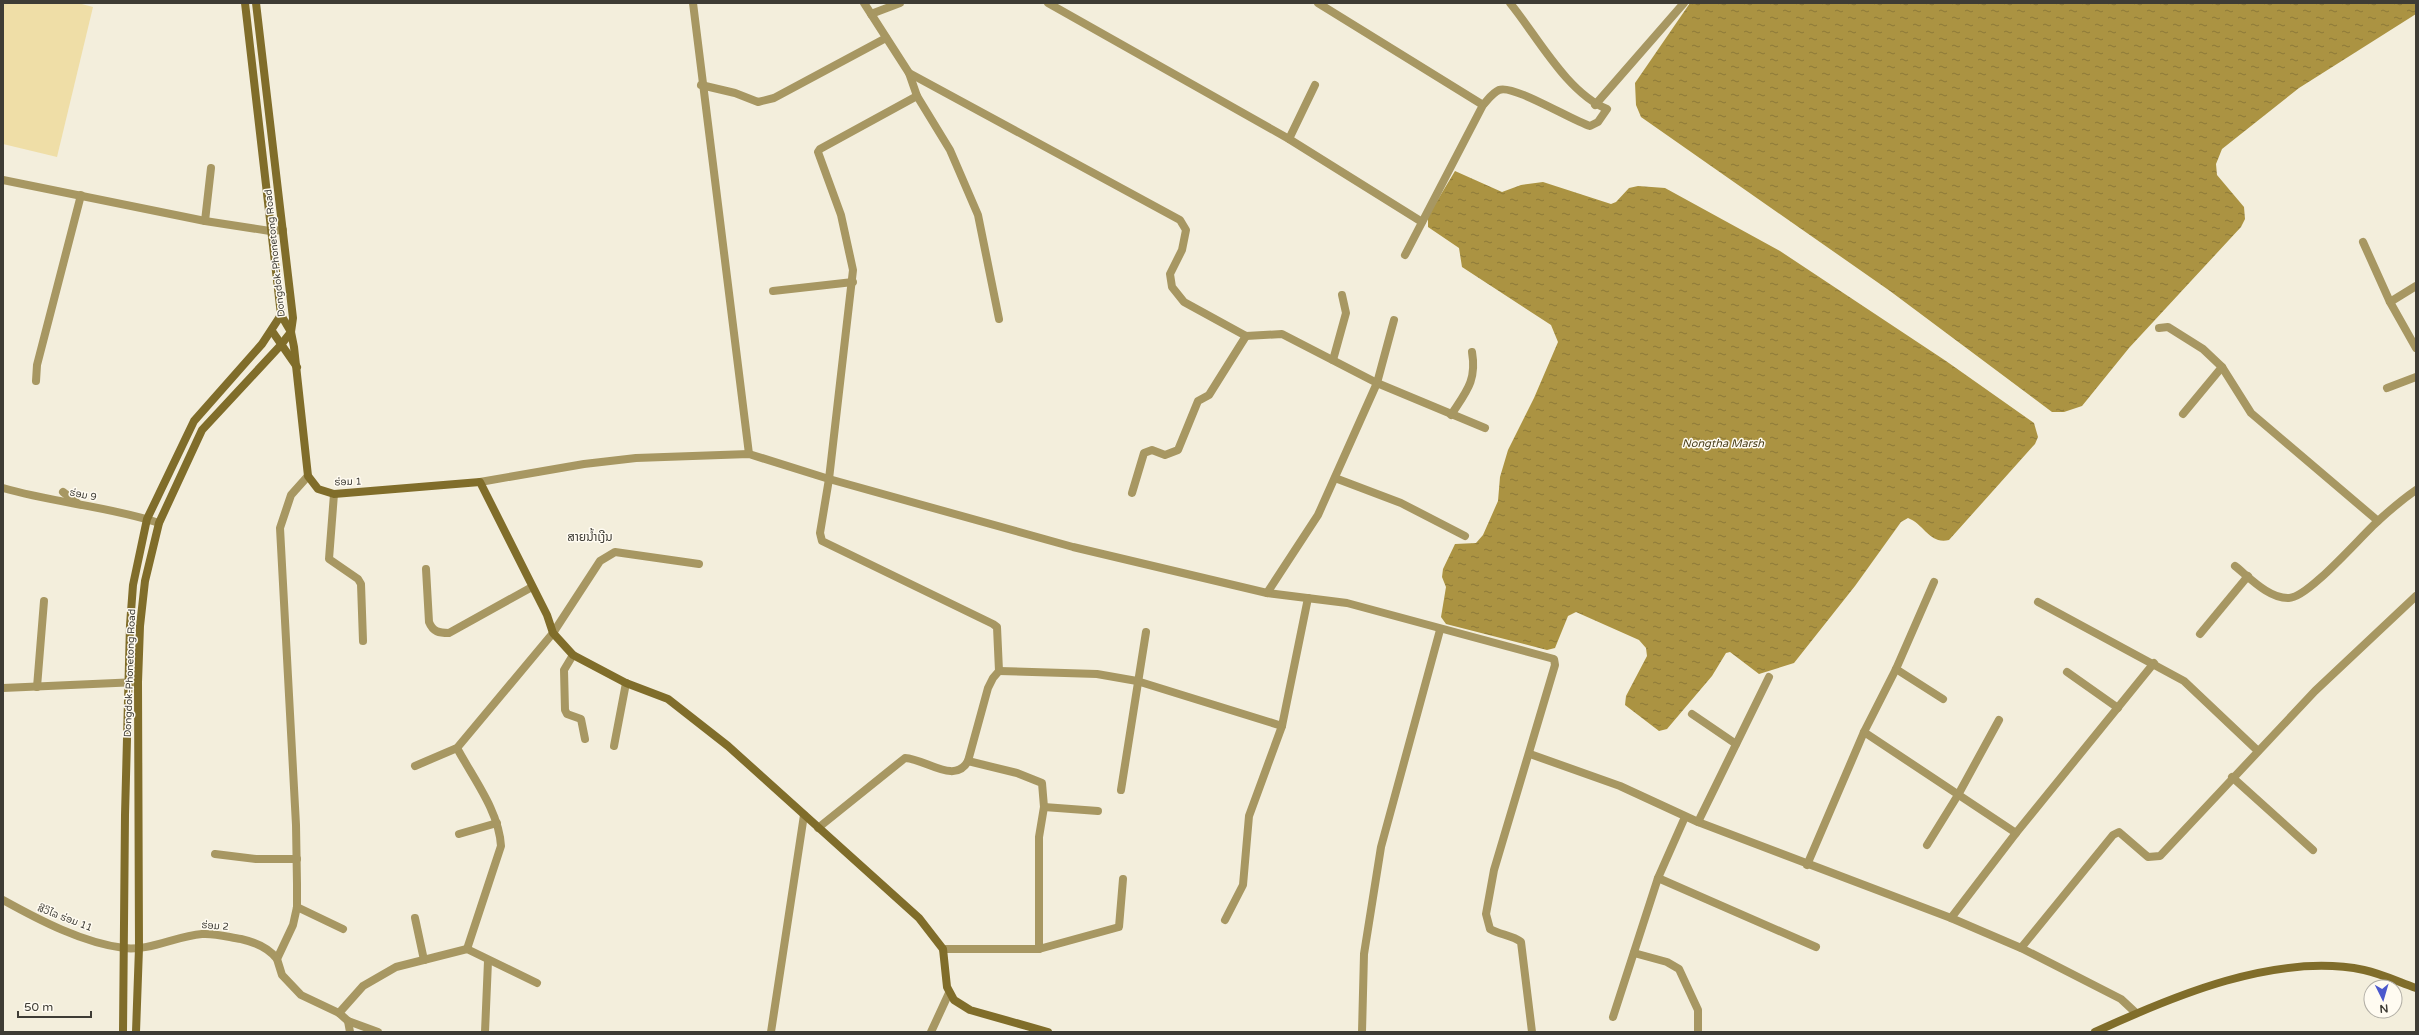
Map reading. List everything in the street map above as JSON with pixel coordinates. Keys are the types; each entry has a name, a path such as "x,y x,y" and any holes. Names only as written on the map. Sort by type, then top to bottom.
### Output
{"main road":[{"name":"Dongdok-Phonetong Road","path":"123,1032 123,948 128,683 133,585 147,519 194,421 272,331 281,315 245,3"},
{"name":"Dongdok-Phonetong Road","path":"136,1032 139,948 138,682 140,626 145,581 159,523 202,430 280,346 290,332 293,318 256,3"},
{"path":"281,315 290,332 298,368 308,476"},
{"path":"272,331 280,346 298,368"},
{"name":"ຮ່ອມ 1","path":"308,476 318,489 334,494 480,482"},
{"path":"480,482 532,587 552,633 573,655 626,683 668,699 728,746 919,918 943,949 949,993 962,1006 970,1010 1048,1032"},
{"path":"2095,1032 2136,1013 2220,983 2269,971 2321,965 2364,970 2416,988"}],"street":[{"path":"693,3 701,85 749,454"},
{"path":"864,3 909,73 917,96 950,150 978,215 999,319"},
{"path":"871,14 900,3"},
{"path":"1048,3 1289,139 1422,222"},
{"path":"1318,3 1483,105"},
{"path":"1405,255 1483,105 1500,89 1508,89 1525,95 1575,121 1590,126 1598,122 1607,109 1596,105 1573,84 1510,3"},
{"path":"1596,105 1684,3"},
{"path":"701,85 735,93 758,102 774,98 886,38"},
{"path":"909,73 1180,220 1186,230 1182,250 1170,274 1172,287 1184,302 1246,336 1282,334 1377,383 1485,428"},
{"path":"1289,139 1315,85"},
{"path":"917,96 820,149 818,152 841,215 853,270 853,282 829,480 820,533 822,541 997,627 999,671"},
{"path":"205,221 211,168"},
{"path":"3,180 205,221 270,230 283,230"},
{"path":"36,381 37,365 81,195"},
{"path":"2362,242 2390,302 2416,348"},
{"path":"773,291 853,282"},
{"path":"2390,302 2416,286"},
{"path":"1333,360 1346,313 1342,295"},
{"path":"1267,593 1318,515 1377,383 1394,320"},
{"path":"2160,328 2168,327 2203,349 2222,367 2251,413 2378,520"},
{"path":"1132,493 1144,453 1152,450 1165,455 1178,450 1198,401 1209,395 1246,336"},
{"path":"1451,415 1470,386 1474,376 1472,352"},
{"path":"2183,414 2222,367"},
{"path":"2387,388 2416,377"},
{"path":"480,482 584,464 636,458 749,454 829,480 1074,547 1267,593 1347,603 1440,630 1555,660 1530,754 1494,870 1486,914 1490,929 1499,934 1515,938 1521,942 1532,1032"},
{"path":"308,476 291,495 280,528 297,859 297,906 289,937 277,959 282,975 300,995 339,1013 348,1021 378,1032"},
{"path":"1335,478 1401,503 1465,536"},
{"name":"ຮ່ອມ 9","path":"3,488 33,497 79,504 159,523"},
{"path":"2234,566 2272,594 2287,599 2296,598 2313,585 2378,520 2416,490"},
{"path":"63,492 79,504"},
{"path":"334,494 329,559 358,579 361,584 363,641"},
{"path":"415,766 457,748 552,633 600,561 615,552 699,564"},
{"path":"426,569 429,622 431,628 438,633 449,633 532,587"},
{"path":"2200,634 2248,576"},
{"path":"1806,865 1864,732 1896,669 1934,582"},
{"path":"2021,948 2113,835 2119,832 2148,857 2160,856 2232,777 2315,691 2416,596"},
{"path":"1225,920 1243,885 1249,816 1282,726 1308,598"},
{"path":"37,687 44,601"},
{"path":"2038,602 2154,663 2184,681 2258,751"},
{"path":"1362,1032 1364,954 1381,847 1440,630"},
{"path":"1121,790 1137,681 1146,632"},
{"path":"573,655 564,670 565,710 567,714 581,719 584,739"},
{"path":"1952,918 2016,833 2154,663"},
{"path":"1896,669 1943,699"},
{"path":"818,828 905,758 914,758 948,771 957,772 965,768 988,688 992,678 999,671 1097,674 1137,681 1282,726"},
{"path":"2067,672 2118,708"},
{"path":"1698,822 1770,676"},
{"path":"3,688 138,682"},
{"path":"614,746 626,683"},
{"path":"1692,714 1736,744"},
{"path":"1927,846 1958,795 1999,720"},
{"path":"1864,732 2016,833"},
{"path":"457,748 496,823 501,846 467,949"},
{"path":"1530,754 1620,786 1685,817 1806,865 1952,918 2021,948 2121,999 2136,1013"},
{"path":"968,761 1017,773 1042,783 1044,807 1039,837 1039,949"},
{"path":"2232,777 2313,850"},
{"path":"1044,807 1098,811"},
{"path":"771,1032 804,815"},
{"path":"1613,1017 1658,878 1685,817"},
{"path":"459,834 496,823"},
{"path":"215,854 256,859 297,859"},
{"path":"1658,878 1816,947"},
{"path":"943,949 1039,949 1119,927 1123,879"},
{"name":"ສີວິໄລ ຮ່ອມ 11","path":"3,900 40,921 78,935 123,948"},
{"path":"297,906 343,929"},
{"path":"415,918 424,960"},
{"name":"ຮ່ອມ 2","path":"123,948 139,948 202,934 218,935 248,941 269,950 277,959"},
{"path":"339,1013 369,982 396,967 467,949 488,961 537,983"},
{"path":"1634,953 1667,962 1679,969 1698,1010 1698,1032"},
{"path":"485,1032 488,961"},
{"path":"931,1032 949,993"},
{"path":"348,1021 350,1032"}],"shaded area":[{"path":"3,3 78,3 93,7 57,157 3,144"}],"water":[{"path":"1690,3 2416,3 2416,14 2299,88 2222,149 2216,164 2217,175 2244,207 2245,219 2241,227 2129,348 2082,406 2064,412 2052,412 1890,291 1641,117 1636,105 1635,83"},
{"name":"Nongtha Marsh","path":"1455,171 1502,192 1521,185 1543,182 1611,204 1616,202 1629,188 1638,186 1665,188 1780,251 1946,361 2034,423 2038,437 2035,444 1949,540 1937,540 1914,521 1908,518 1901,522 1855,586 1794,663 1759,674 1730,652 1726,653 1712,676 1667,729 1659,731 1625,705 1626,696 1647,656 1646,648 1639,640 1576,612 1568,616 1555,648 1547,650 1446,624 1441,617 1446,587 1442,577 1443,569 1455,544 1476,543 1483,535 1498,501 1500,477 1508,450 1534,398 1558,342 1551,325 1462,267 1459,248 1428,227 1428,216"}],"district":[{"name":"ສາຍນ້ຳເງີນ","path":"590,537"}]}
